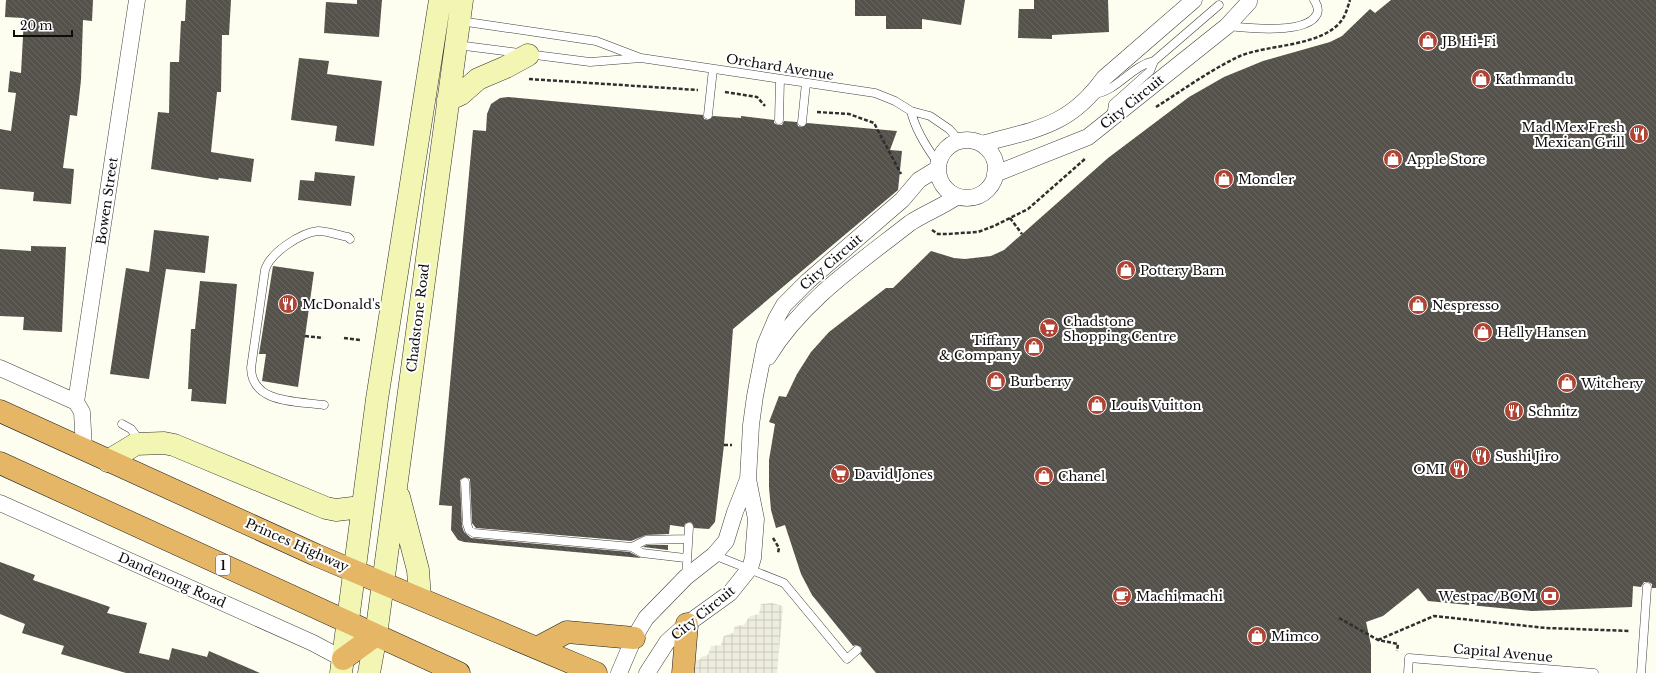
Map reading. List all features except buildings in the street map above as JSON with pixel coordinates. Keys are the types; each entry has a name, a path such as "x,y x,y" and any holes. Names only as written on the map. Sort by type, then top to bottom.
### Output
{"highway":[{"name":"Princes Highway","path":"0,411 108,461 354,570 596,673"},
{"name":"1","path":"0,463 459,673"},
{"path":"683,673 687,624"},
{"path":"536,648 567,632 634,638"},
{"path":"342,666 376,635"}],"street":[{"name":"Bowen Street","path":"76,402 137,0"},
{"name":"Chadstone Road","path":"342,666 361,507 445,43 447,16 462,0"},
{"path":"982,144 993,157 996,174 991,185 984,193 973,198 956,197 943,186 938,166 946,149 960,141 971,141 982,144 1039,129 1070,114 1093,94 1104,78 1194,0"},
{"name":"City Circuit","path":"996,174 1010,170 1021,163 1080,141 1111,119 1227,26 1242,12 1249,0"},
{"name":"Chadstone Road","path":"369,673 376,635 448,100 445,43"},
{"path":"448,100 461,94 478,79 506,67 528,55"},
{"name":"City Circuit","path":"647,673 667,642 687,624 730,593 750,568 753,558 756,518 748,479 751,425 758,379 771,329 784,305 794,294 902,200 919,180 938,166"},
{"name":"City Circuit","path":"758,379 776,343 786,330 823,292 910,223 920,216 943,206 956,197"},
{"path":"0,368 76,402 82,412 84,449"},
{"path":"108,461 136,444 164,443 186,449 234,471 326,508 336,510 361,507"},
{"name":"City Circuit","path":"619,673 634,638 651,613 686,578 714,555 726,541 735,512 748,479"},
{"path":"396,488 418,570 420,598"},
{"name":"Dandenong Road","path":"0,503 313,643 342,666"}],"lane":[{"path":"1227,26 1273,29 1306,23 1312,21 1318,12 1318,6 1314,0"},
{"path":"1111,119 1113,104 1150,71 1154,61 1219,5"},
{"name":"Orchard Avenue","path":"447,16 596,41 641,58"},
{"name":"Orchard Avenue","path":"445,43 590,62 641,58 881,95 911,111 930,116 949,129 960,141"},
{"path":"1093,94 1103,93 1144,63 1154,61"},
{"path":"708,115 713,68"},
{"path":"779,120 780,79"},
{"path":"802,122 806,83"},
{"path":"911,111 913,122 938,166"},
{"path":"324,405 265,395 256,387 253,381 250,368 265,270 267,262 276,252 311,233 322,231 348,237 350,239"},
{"path":"122,424 135,433 141,443"},
{"path":"465,482 467,524 469,530 474,533 632,547 642,553 685,558"},
{"path":"686,578 685,558 689,527"},
{"path":"632,547 646,540 687,539"},
{"path":"714,555 750,568 784,583 847,659 857,650"},
{"path":"1640,673 1647,587"},
{"name":"Capital Avenue","path":"1408,673 1409,658 1594,673"}],"path":[{"path":"526,78 710,91 757,96 765,105 766,110 779,111"},
{"path":"803,112 849,114 870,120 876,125"},
{"path":"1010,218 1022,234"},
{"path":"305,336 323,338"},
{"path":"344,338 360,340"},
{"path":"1378,640 1434,616 1546,628 1631,631"},
{"path":"1339,618 1378,640 1398,644 1397,658"}],"shaded area":[{"path":"772,603 783,606 777,673 690,673 692,661 700,660 701,657 708,655 711,646 721,645 724,636 733,633 735,626 744,625 750,616 759,614 761,604"}],"place":[{"name":"JB Hi-Fi","path":"1428,41"},
{"name":"Kathmandu","path":"1481,79"},
{"name":"Mad Mex Fresh Mexican Grill","path":"1639,134"},
{"name":"Apple Store","path":"1393,159"},
{"name":"Moncler","path":"1224,179"},
{"name":"Pottery Barn","path":"1126,270"},
{"name":"McDonald's","path":"288,304"},
{"name":"Nespresso","path":"1418,305"},
{"name":"Chadstone Shopping Centre","path":"1049,328"},
{"name":"Helly Hansen","path":"1483,332"},
{"name":"Tiffany & Company","path":"1034,347"},
{"name":"Burberry","path":"996,381"},
{"name":"Witchery","path":"1567,383"},
{"name":"Louis Vuitton","path":"1097,405"},
{"name":"Schnitz","path":"1514,411"},
{"name":"Sushi Jiro","path":"1481,456"},
{"name":"OMI","path":"1459,469"},
{"name":"David Jones","path":"840,474"},
{"name":"Chanel","path":"1044,476"},
{"name":"Machi machi","path":"1122,596"},
{"name":"Westpac/BOM","path":"1550,596"},
{"name":"Mimco","path":"1257,636"}]}
